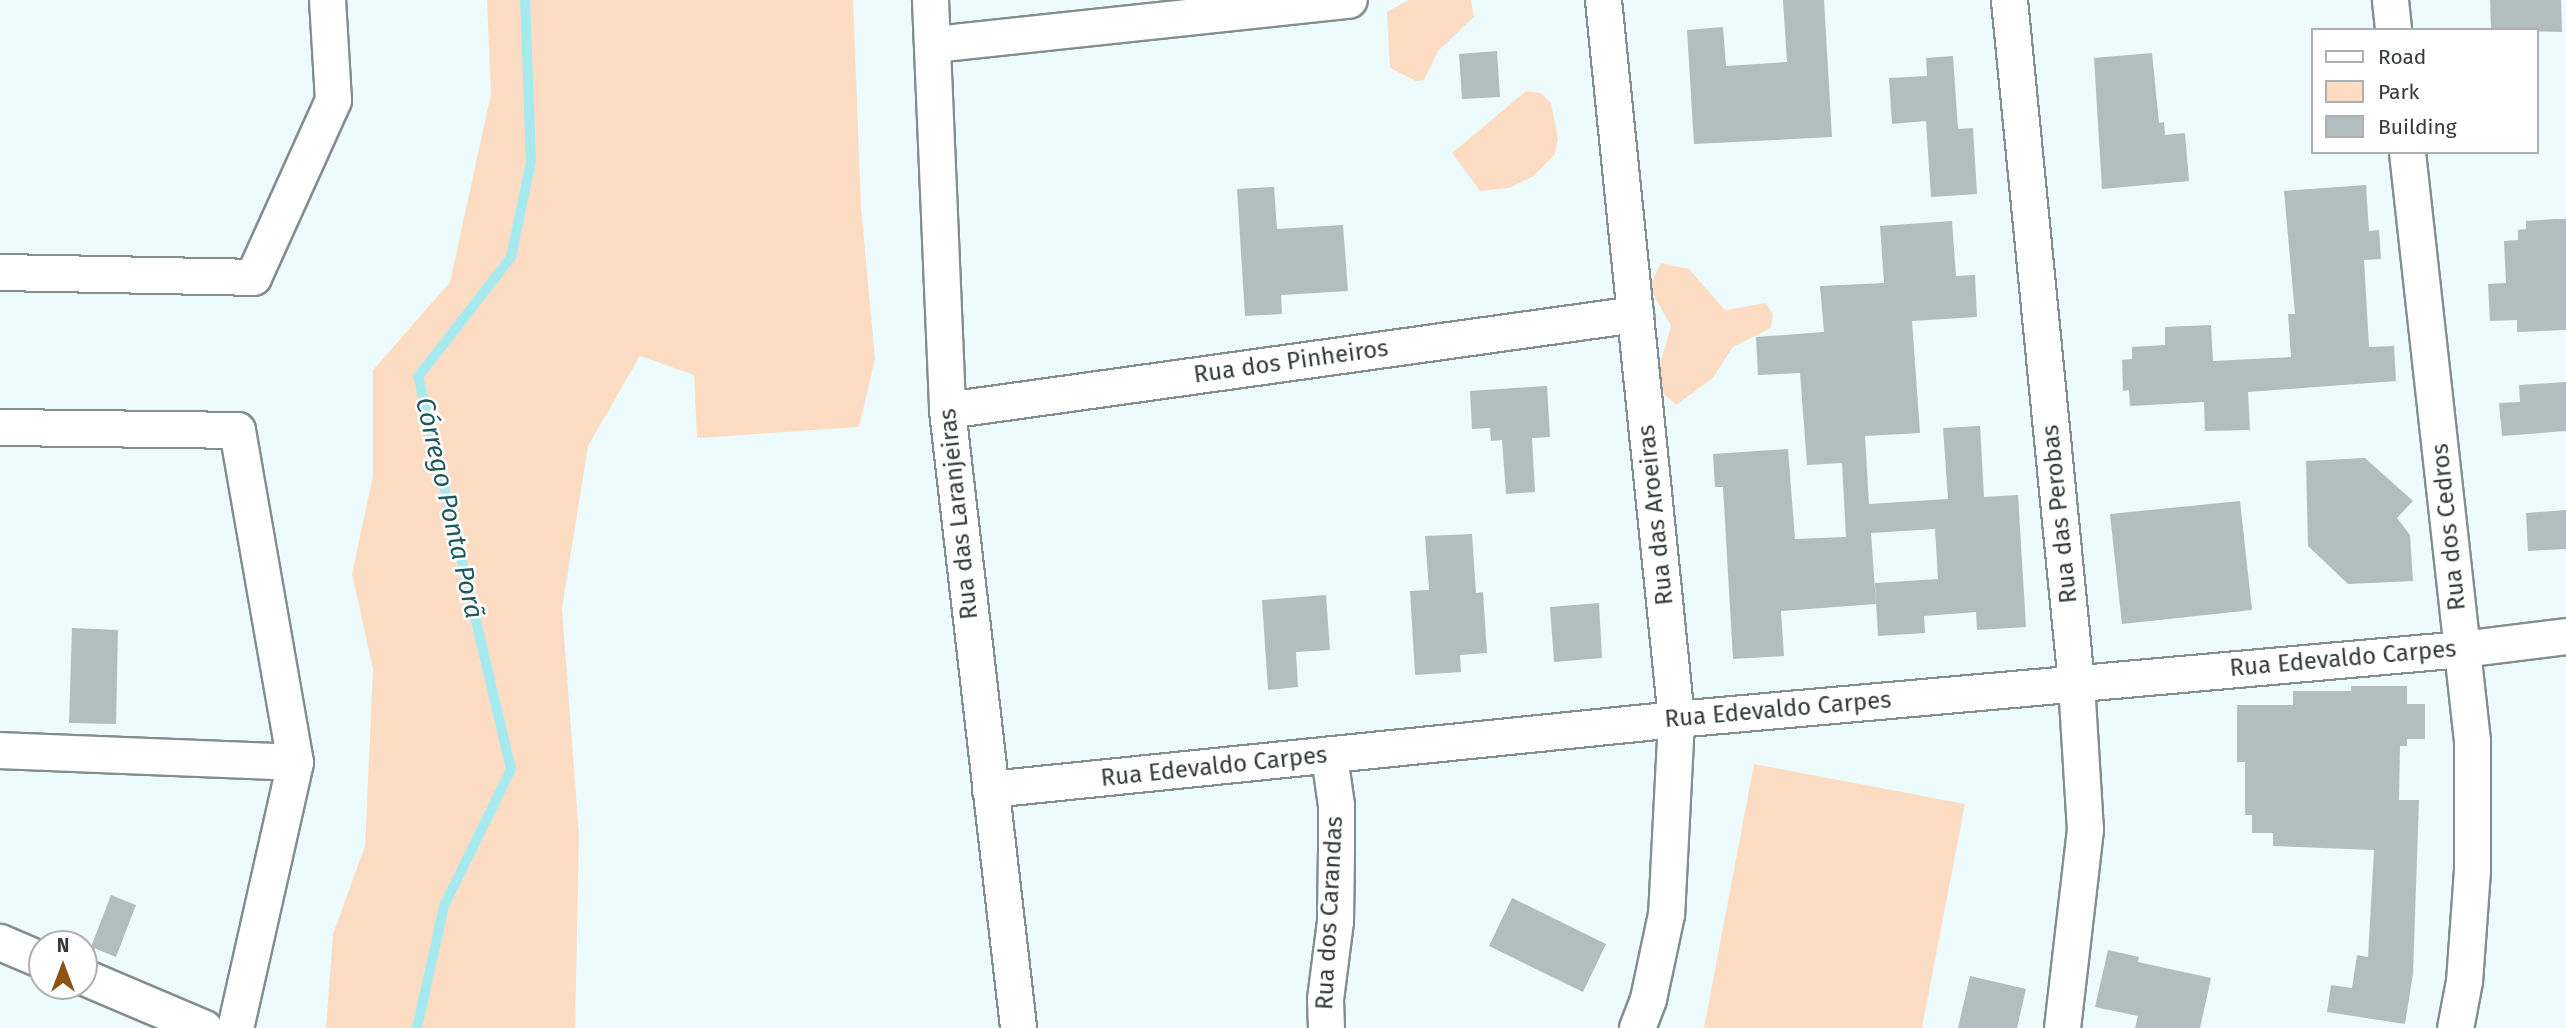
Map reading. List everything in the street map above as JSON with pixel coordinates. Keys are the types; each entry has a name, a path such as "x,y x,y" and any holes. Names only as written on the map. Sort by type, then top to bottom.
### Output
{"street":[{"path":"0,272 253,277 333,100 327,0"},
{"name":"Rua das Laranjeiras","path":"930,0 934,44 947,410 1018,1026"},
{"path":"934,44 1349,0"},
{"name":"Rua das Aroeiras","path":"1603,0 1676,719 1666,914 1648,999 1637,1028"},
{"name":"Rua das Perobas","path":"2009,0 2076,683 2085,829 2062,1028"},
{"path":"2390,0 2393,28"},
{"name":"Rua dos Cedros","path":"2407,154 2472,741 2472,870 2464,981 2455,1028"},
{"name":"Rua dos Pinheiros","path":"947,410 1635,314"},
{"path":"0,427 237,430 295,762 235,1028"},
{"name":"Rua Edevaldo Carpes","path":"990,789 1676,719 2462,649 2566,636"},
{"path":"0,750 295,762"},
{"name":"Rua dos Carandas","path":"1326,1028 1325,999 1335,921 1336,848 1336,805 1329,756"},
{"path":"0,942 28,954"},
{"path":"98,983 204,1028"}],"green space":[{"path":"487,0 853,0 861,206 875,359 859,427 697,438 694,375 640,356 588,446 562,609 579,835 575,1028 326,1028 333,934 365,846 373,669 352,574 373,476 373,370 450,282 491,94"},
{"path":"1408,0 1471,0 1474,17 1438,51 1424,80 1416,81 1390,68 1387,12"},
{"path":"1526,91 1541,93 1551,103 1558,139 1555,154 1534,176 1509,188 1480,191 1452,153"},
{"path":"1661,263 1689,269 1725,310 1766,303 1773,314 1771,328 1733,347 1712,379 1676,405 1654,385 1671,326 1649,287"},
{"path":"1754,764 1965,804 1922,1028 1704,1028"}],"building":[{"path":"1783,0 1824,0 1832,137 1694,144 1687,30 1723,27 1726,66 1787,62"},
{"path":"2490,0 2561,0 2562,32 2538,31 2538,28 2491,28"},
{"path":"1497,51 1500,97 1462,99 1459,54"},
{"path":"2152,53 2159,123 2164,122 2165,135 2185,133 2189,181 2102,189 2094,58"},
{"path":"1953,56 1958,129 1973,128 1977,194 1931,197 1926,121 1892,124 1889,78 1927,76 1926,58"},
{"path":"2366,185 2369,231 2379,230 2381,259 2364,260 2369,347 2394,346 2396,381 2248,392 2250,430 2205,431 2204,402 2130,406 2129,390 2123,391 2122,360 2132,359 2132,347 2165,345 2165,327 2211,325 2213,361 2291,357 2288,314 2295,314 2284,191"},
{"path":"1274,187 1277,229 1343,225 1348,291 1281,295 1282,314 1245,316 1237,189"},
{"path":"2566,219 2566,330 2517,332 2517,320 2490,321 2488,284 2506,283 2504,241 2518,240 2518,230 2526,229 2526,221"},
{"path":"1952,221 1956,276 1975,275 1977,317 1912,321 1920,433 1865,436 1869,504 1948,499 1943,428 1980,426 1984,497 2018,495 2026,627 1977,630 1976,612 1924,616 1925,633 1878,636 1875,583 1938,579 1935,529 1871,533 1876,604 1781,611 1784,656 1733,659 1723,487 1715,487 1713,454 1788,449 1795,539 1846,537 1842,463 1807,465 1800,373 1758,375 1756,337 1824,332 1820,286 1884,283 1880,226"},
{"path":"2566,382 2566,431 2502,436 2499,403 2520,402 2519,385"},
{"path":"1547,386 1550,437 1532,438 1535,492 1506,494 1502,440 1491,441 1490,428 1472,429 1470,391"},
{"path":"2365,458 2413,501 2397,518 2410,535 2413,581 2348,584 2308,546 2306,461"},
{"path":"2240,501 2252,610 2122,624 2110,514"},
{"path":"2566,510 2566,549 2528,551 2526,513"},
{"path":"1472,534 1476,593 1483,592 1487,653 1460,655 1461,672 1415,675 1410,591 1429,590 1425,536"},
{"path":"1326,595 1330,650 1296,652 1298,687 1268,690 1262,600"},
{"path":"1599,603 1602,658 1554,662 1550,607"},
{"path":"72,628 118,630 116,724 69,723"},
{"path":"2351,686 2407,686 2407,704 2425,704 2425,739 2407,739 2407,746 2400,746 2399,800 2419,800 2413,974 2405,1024 2327,1012 2331,985 2352,988 2357,955 2368,957 2374,850 2273,846 2273,833 2252,833 2252,815 2245,815 2245,762 2237,762 2237,705 2293,705 2293,691 2351,691"},
{"path":"111,895 136,905 116,957 98,950 98,930"},
{"path":"1512,898 1606,944 1583,992 1489,946"},
{"path":"2108,950 2139,957 2138,962 2211,978 2200,1028 2135,1028 2138,1016 2095,1007"},
{"path":"1970,976 2026,989 2017,1028 1958,1028"}],"waterway":[{"name":"Córrego Ponta Porã","path":"417,1028 444,906 511,769 418,377 511,257 531,161 525,0"}]}
